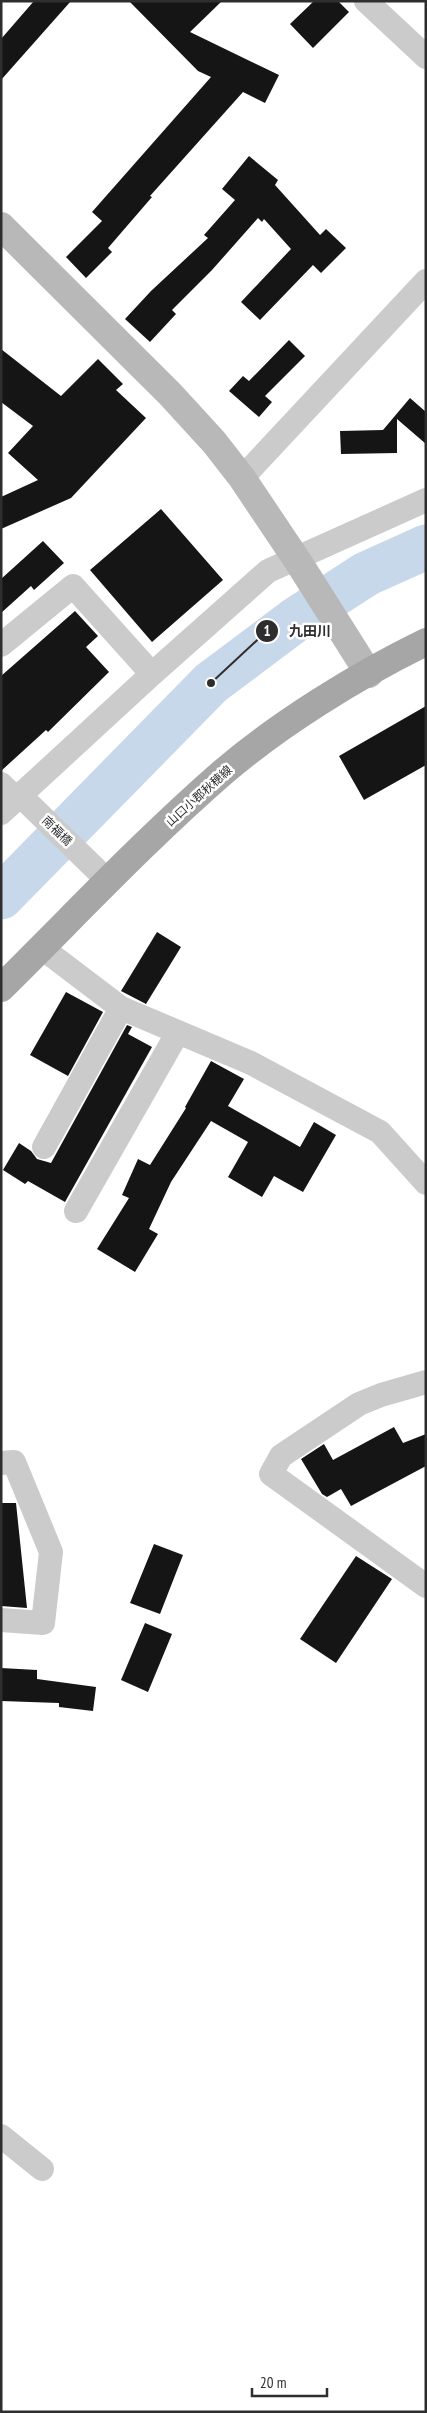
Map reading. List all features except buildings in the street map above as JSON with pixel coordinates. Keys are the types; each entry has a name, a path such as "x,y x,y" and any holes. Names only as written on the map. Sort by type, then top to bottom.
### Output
{"main road":[{"name":"山口小郡秋穂線","path":"1,988 108,881 223,772 294,718 426,642"}],"street":[{"path":"366,1 426,57"},
{"path":"1,226 170,394 214,442 242,478 369,674"},
{"path":"242,478 426,281"},
{"path":"1,813 15,794 268,571 426,500"},
{"path":"1,645 74,586 152,674"},
{"name":"南福橋","path":"15,794 108,881"},
{"path":"42,948 121,1008 251,1063 380,1132 426,1183"},
{"path":"44,1147 121,1008"},
{"path":"76,1211 178,1032"},
{"path":"426,1382 381,1395 359,1404 281,1456 271,1474 426,1586"},
{"path":"1,1463 14,1462 51,1552 43,1623 1,1620"},
{"path":"1,2136 42,2169"}],"waterway":[{"path":"1,897 211,683 295,620 366,574 426,547"}],"place":[{"name":"九田川","path":"211,683"}]}
